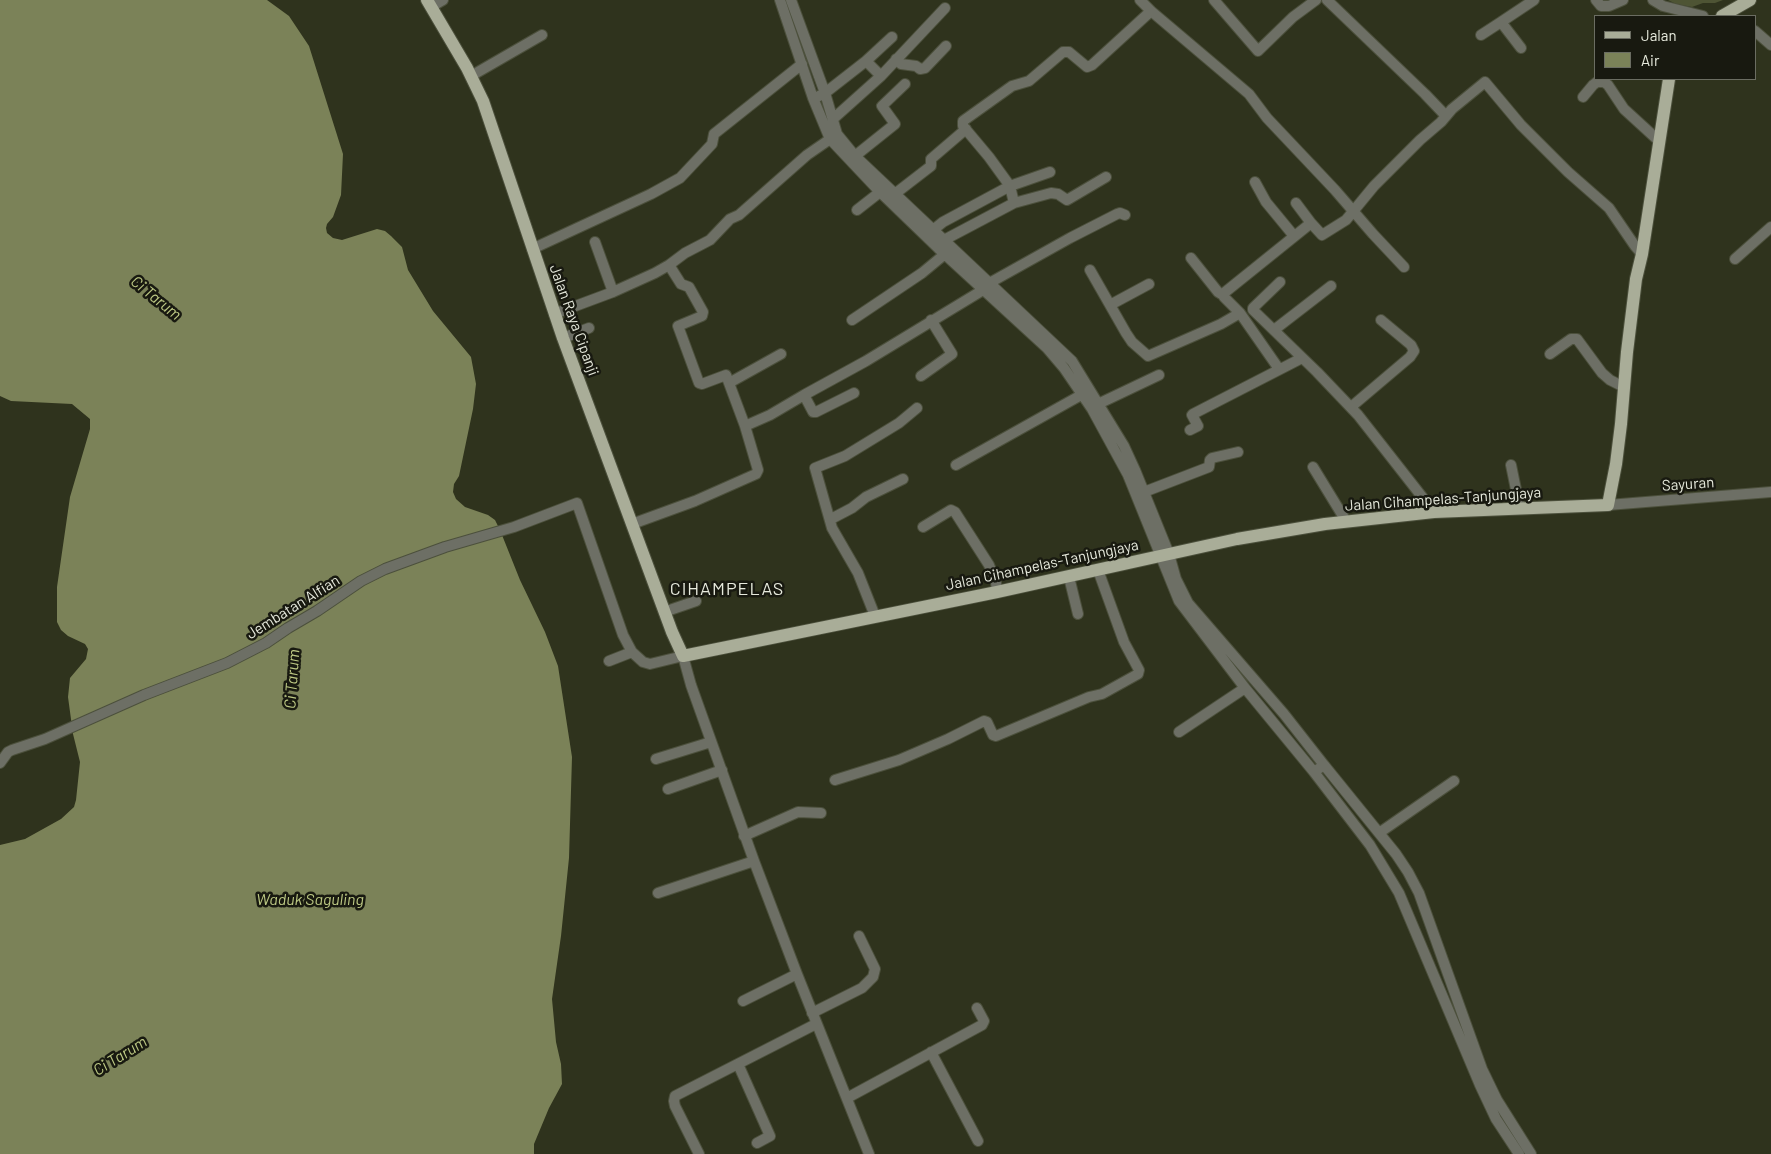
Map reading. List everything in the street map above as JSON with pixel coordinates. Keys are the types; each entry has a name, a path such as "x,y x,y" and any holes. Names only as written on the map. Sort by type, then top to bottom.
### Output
{"main road":[{"path":"1729,15 1750,0"},
{"name":"Jalan Raya Cipanji","path":"429,4 471,76 491,121 554,314 664,612 683,656"},
{"path":"1608,505 1616,464 1626,352 1636,279 1642,254 1669,80"},
{"name":"Jalan Cihampelas-Tanjungjaya","path":"683,656 1069,577 1270,533 1346,520 1434,512 1608,505"}],"street":[{"path":"429,4 443,0"},
{"path":"780,0 813,98 834,137 880,192 945,254 985,286 1068,364 1098,404 1144,492 1178,601 1245,688 1271,709"},
{"path":"791,0 825,94 833,120 834,137 944,240 985,286"},
{"path":"1140,0 1249,94 1267,118 1404,267"},
{"path":"1214,0 1258,51 1293,17 1316,0"},
{"path":"1327,0 1426,94 1446,116"},
{"path":"1481,35 1534,0"},
{"path":"1596,0 1601,6 1609,6 1623,0"},
{"path":"1653,0 1663,6 1699,15"},
{"path":"833,120 881,76 945,8"},
{"path":"1014,203 1010,186 989,156 963,126 963,121 1012,86 1029,81 1063,52 1069,52 1087,67 1092,65 1151,11"},
{"path":"1500,22 1521,48"},
{"path":"1756,31 1771,45"},
{"path":"471,76 542,35"},
{"path":"813,98 825,94 892,37"},
{"path":"896,59 901,64 916,66 920,69 925,68 946,46"},
{"path":"866,60 881,76"},
{"path":"532,249 621,208 680,178 712,144 714,134 802,64"},
{"path":"1583,97 1597,82 1604,82 1624,109 1660,141"},
{"path":"1296,203 1322,235 1346,220 1374,186 1480,84 1486,83 1521,125 1568,172 1609,208 1642,254"},
{"path":"855,156 895,124 882,106 905,84"},
{"path":"896,194 931,166 930,159 966,129"},
{"path":"554,314 614,292 670,265 685,253 710,240 730,219 739,215 807,156 834,137"},
{"path":"933,230 943,222 1010,186 1050,172"},
{"path":"944,240 1014,203 1051,193 1058,194 1067,200 1106,177"},
{"path":"1255,182 1266,202 1294,236"},
{"path":"857,210 880,192"},
{"path":"745,426 770,416 866,361 985,286 1070,238 1117,214 1125,215"},
{"path":"1223,294 1311,223"},
{"path":"1735,259 1771,227"},
{"path":"596,242 614,292"},
{"path":"852,320 945,254"},
{"path":"1191,258 1218,292 1223,294 1240,314 1279,369"},
{"path":"632,524 695,501 757,473 758,469 745,426 725,375 702,384 699,383 678,326 702,316 703,312 689,286 681,284 670,265"},
{"path":"1090,270 1132,342 1148,356 1240,314"},
{"path":"1280,282 1252,309 1350,407 1434,512"},
{"path":"1110,305 1149,284"},
{"path":"1274,330 1331,286"},
{"path":"921,376 952,354 931,320"},
{"path":"1350,407 1404,362 1414,351 1411,345 1381,320"},
{"path":"563,338 589,328"},
{"path":"1550,354 1571,339 1576,339 1602,373 1610,380 1624,387"},
{"path":"729,383 781,354"},
{"path":"1190,430 1198,426 1193,414 1302,358"},
{"path":"1068,364 1083,394 1120,448 1137,495 1188,602 1319,768 1380,833 1396,854 1419,893 1482,1069 1497,1100 1531,1154"},
{"path":"1098,404 1159,375"},
{"path":"804,395 813,412 816,412 854,393"},
{"path":"956,465 1083,394"},
{"path":"875,616 858,573 832,528 815,468 845,456 900,422 917,408"},
{"path":"1144,492 1209,467 1212,458 1238,452"},
{"path":"1511,465 1520,509"},
{"path":"1313,468 1346,520"},
{"path":"830,519 852,508 866,497 903,479"},
{"name":"Sayuran","path":"1608,505 1771,492"},
{"name":"Jembatan Alfian","path":"0,763 8,752 83,723 144,695 227,663 266,643 361,581 445,547 514,527 576,504 623,635 632,652"},
{"path":"923,527 951,510 955,512 988,565 996,582 997,592"},
{"path":"835,780 900,760 984,721 987,722 993,735 996,736 1089,697 1102,694 1138,674 1139,670 1124,642 1098,570"},
{"path":"1069,577 1078,614"},
{"path":"664,612 696,601"},
{"path":"609,661 632,652 643,662 650,664 683,656 744,836 816,1024 870,1154"},
{"path":"1179,732 1245,688"},
{"path":"656,759 711,742"},
{"path":"1319,768 1399,893 1480,1085 1496,1119 1519,1154"},
{"path":"668,789 722,770"},
{"path":"1380,833 1454,781"},
{"path":"744,836 795,813 820,813"},
{"path":"658,893 754,861"},
{"path":"812,1012 862,988 872,978 875,969 859,936"},
{"path":"743,1000 797,974"},
{"path":"847,1098 983,1024 984,1021 977,1008"},
{"path":"695,1152 675,1106 674,1098 816,1024"},
{"path":"931,1052 978,1141"},
{"path":"738,1064 770,1136 757,1143"}],"shaded area":[{"path":"1668,0 1723,0 1692,7 1676,4"}],"water":[{"name":"Waduk Saguling","path":"0,0 267,0 289,16 309,46 343,154 341,195 333,217 327,224 327,233 333,238 342,240 377,229 385,231 391,236 402,247 408,270 433,311 471,357 476,384 473,409 459,476 454,484 453,492 456,499 465,507 488,515 495,520 500,530 558,666 572,757 569,858 552,999 562,1084 549,1108 534,1144 534,1154 0,1154 0,845 25,839 61,819 74,807 76,800 80,762 73,734 68,697 70,678 86,659 88,649 85,644 68,636 61,630 57,622 57,587 70,497 90,429 90,419 72,404 11,401 0,396"}],"district":[{"name":"CIHAMPELAS","path":"727,589"}],"water label":[{"name":"Ci Tarum","path":"156,298"},
{"name":"Ci Tarum","path":"292,679"},
{"name":"Ci Tarum","path":"120,1056"}]}
